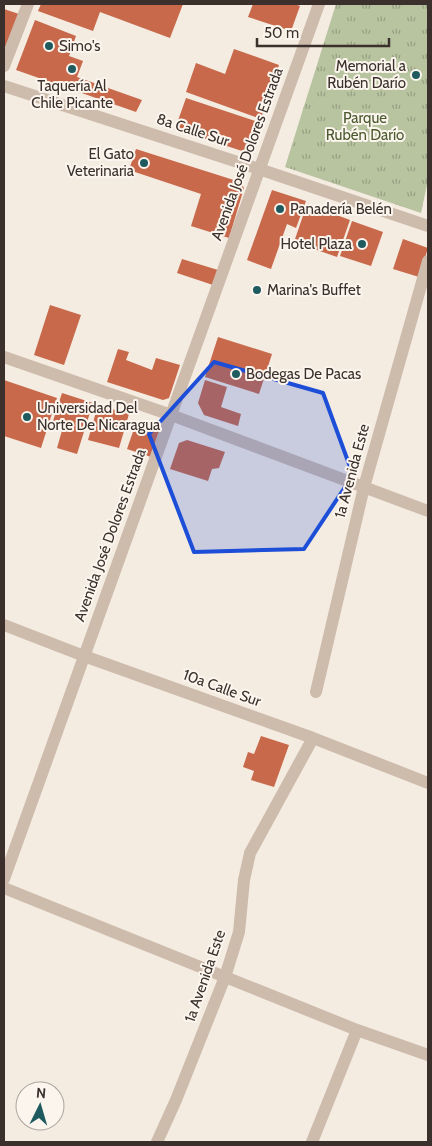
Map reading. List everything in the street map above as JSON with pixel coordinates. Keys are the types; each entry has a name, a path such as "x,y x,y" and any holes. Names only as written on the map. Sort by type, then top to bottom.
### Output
{"street":[{"path":"4,66 28,4"},
{"name":"Avenida José Dolores Estrada","path":"4,879 319,4"},
{"name":"8a Calle Sur","path":"4,86 428,226"},
{"name":"1a Avenida Este","path":"316,692 364,487 428,261"},
{"path":"4,357 171,415 428,511"},
{"name":"10a Calle Sur","path":"4,625 84,656 313,738 428,783"},
{"name":"1a Avenida Este","path":"157,1142 225,977 239,932 244,880 250,853 313,738"},
{"path":"4,888 357,1030 428,1055"},
{"path":"312,1142 357,1030"}],"highlighted area":[{"path":"214,362 323,393 353,475 304,549 194,552 149,434"}],"green space":[{"name":"Parque Rubén Darío","path":"336,4 428,4 428,180 421,213 285,167"}],"building":[{"path":"41,4 183,4 170,38 100,12 93,31 38,11"},
{"path":"253,4 295,4 300,6 291,31 248,17"},
{"path":"4,9 19,14 4,55"},
{"name":"Simo's","path":"35,20 76,36 69,56 83,61 77,77 142,100 136,112 16,70"},
{"path":"234,49 279,65 261,119 186,92 196,63 225,74"},
{"path":"186,98 258,122 250,147 242,151 175,129"},
{"path":"136,149 240,182 244,188 229,238 191,226 201,194 129,170"},
{"path":"272,190 306,201 296,228 287,224 271,269 247,260"},
{"path":"307,204 350,220 337,257 294,242"},
{"name":"Hotel Plaza","path":"352,221 383,232 371,266 340,256"},
{"path":"403,239 428,248 419,277 393,269"},
{"path":"182,259 218,270 213,285 177,273"},
{"path":"50,305 81,315 64,365 34,355"},
{"path":"218,337 272,354 259,394 205,377"},
{"path":"118,349 129,352 126,360 152,370 156,358 180,365 169,398 163,400 107,382"},
{"name":"Universidad Del Norte De Nicaragua","path":"4,380 57,398 41,448 4,436"},
{"path":"205,380 227,387 221,407 241,414 238,426 204,415 198,403"},
{"path":"62,393 93,403 77,454 57,448 63,427 52,424"},
{"path":"98,405 129,414 119,448 88,440"},
{"path":"136,423 158,430 161,437 154,458 127,449"},
{"path":"187,440 225,452 219,468 212,469 208,481 170,469 179,443"},
{"path":"261,736 289,745 274,787 251,780 254,771 243,767 248,752 254,754"}],"place":[{"name":"Simo's","path":"49,46"},
{"name":"Taquería Al Chile Picante","path":"72,69"},
{"name":"Memorial a Rubén Darío","path":"416,75"},
{"name":"El Gato Veterinaria","path":"144,163"},
{"name":"Panadería Belén","path":"280,209"},
{"name":"Hotel Plaza","path":"362,244"},
{"name":"Marina's Buffet","path":"257,290"},
{"name":"Bodegas De Pacas","path":"236,374"},
{"name":"Universidad Del Norte De Nicaragua","path":"27,417"}]}
